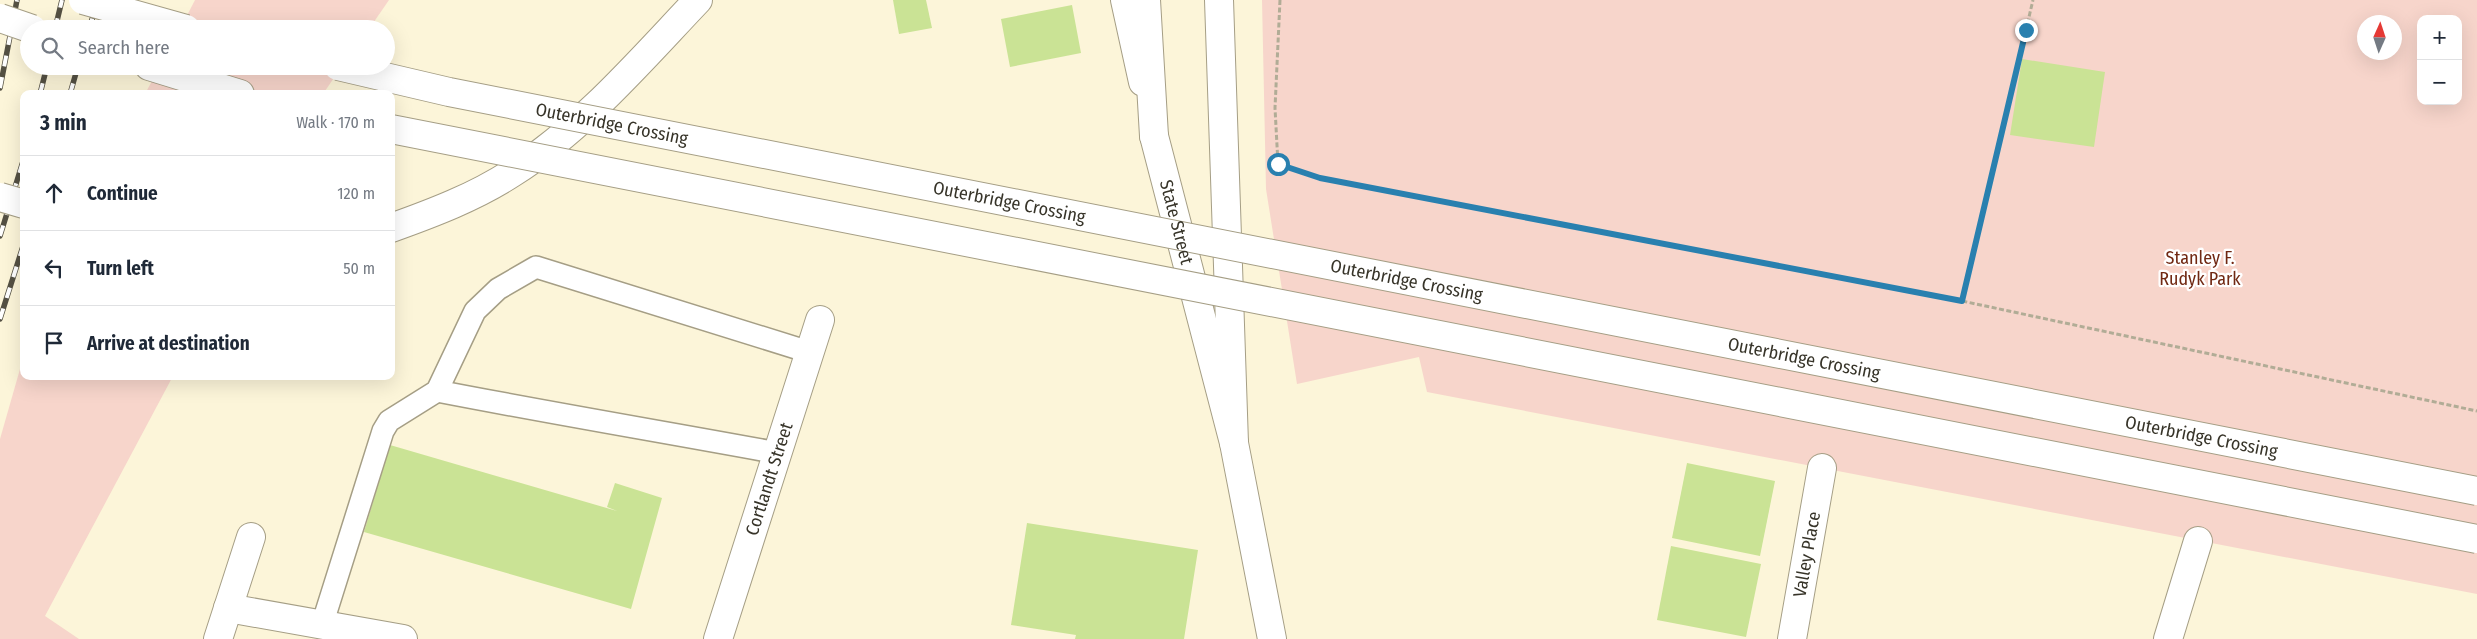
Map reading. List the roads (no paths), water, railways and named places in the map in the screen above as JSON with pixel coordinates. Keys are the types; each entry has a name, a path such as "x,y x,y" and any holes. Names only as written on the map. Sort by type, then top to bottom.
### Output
{"main road":[{"path":"83,0 154,20"},
{"path":"395,226 471,196 512,174 547,149 580,121 698,0"},
{"name":"State Street","path":"1125,0 1154,136 1234,443 1272,639"},
{"path":"1146,0 1154,136"},
{"name":"State Street","path":"1219,0 1234,443"},
{"path":"0,18 20,25"},
{"path":"178,75 227,90"},
{"name":"Outerbridge Crossing","path":"376,75 449,92 2477,491"},
{"path":"395,130 2477,540"},
{"path":"0,197 20,203"},
{"name":"Cortlandt Street","path":"718,639 820,320"},
{"name":"Valley Place","path":"1792,639 1822,468"},
{"path":"218,639 251,537"},
{"path":"2168,639 2198,541"},
{"path":"228,608 403,639"}],"lane":[{"path":"322,625 383,430 389,421 437,391 475,311 498,289 536,267 809,352"},
{"path":"437,391 572,418 611,422 778,453"}],"railway":[{"path":"0,88 17,0"},
{"path":"57,20 62,0"},
{"path":"92,20 98,0"},
{"path":"41,90 45,75"},
{"path":"71,90 75,75"},
{"path":"0,236 20,171"},
{"path":"0,319 20,256"}],"park label":[{"name":"Stanley F. Rudyk Park","path":"2200,268"}]}
